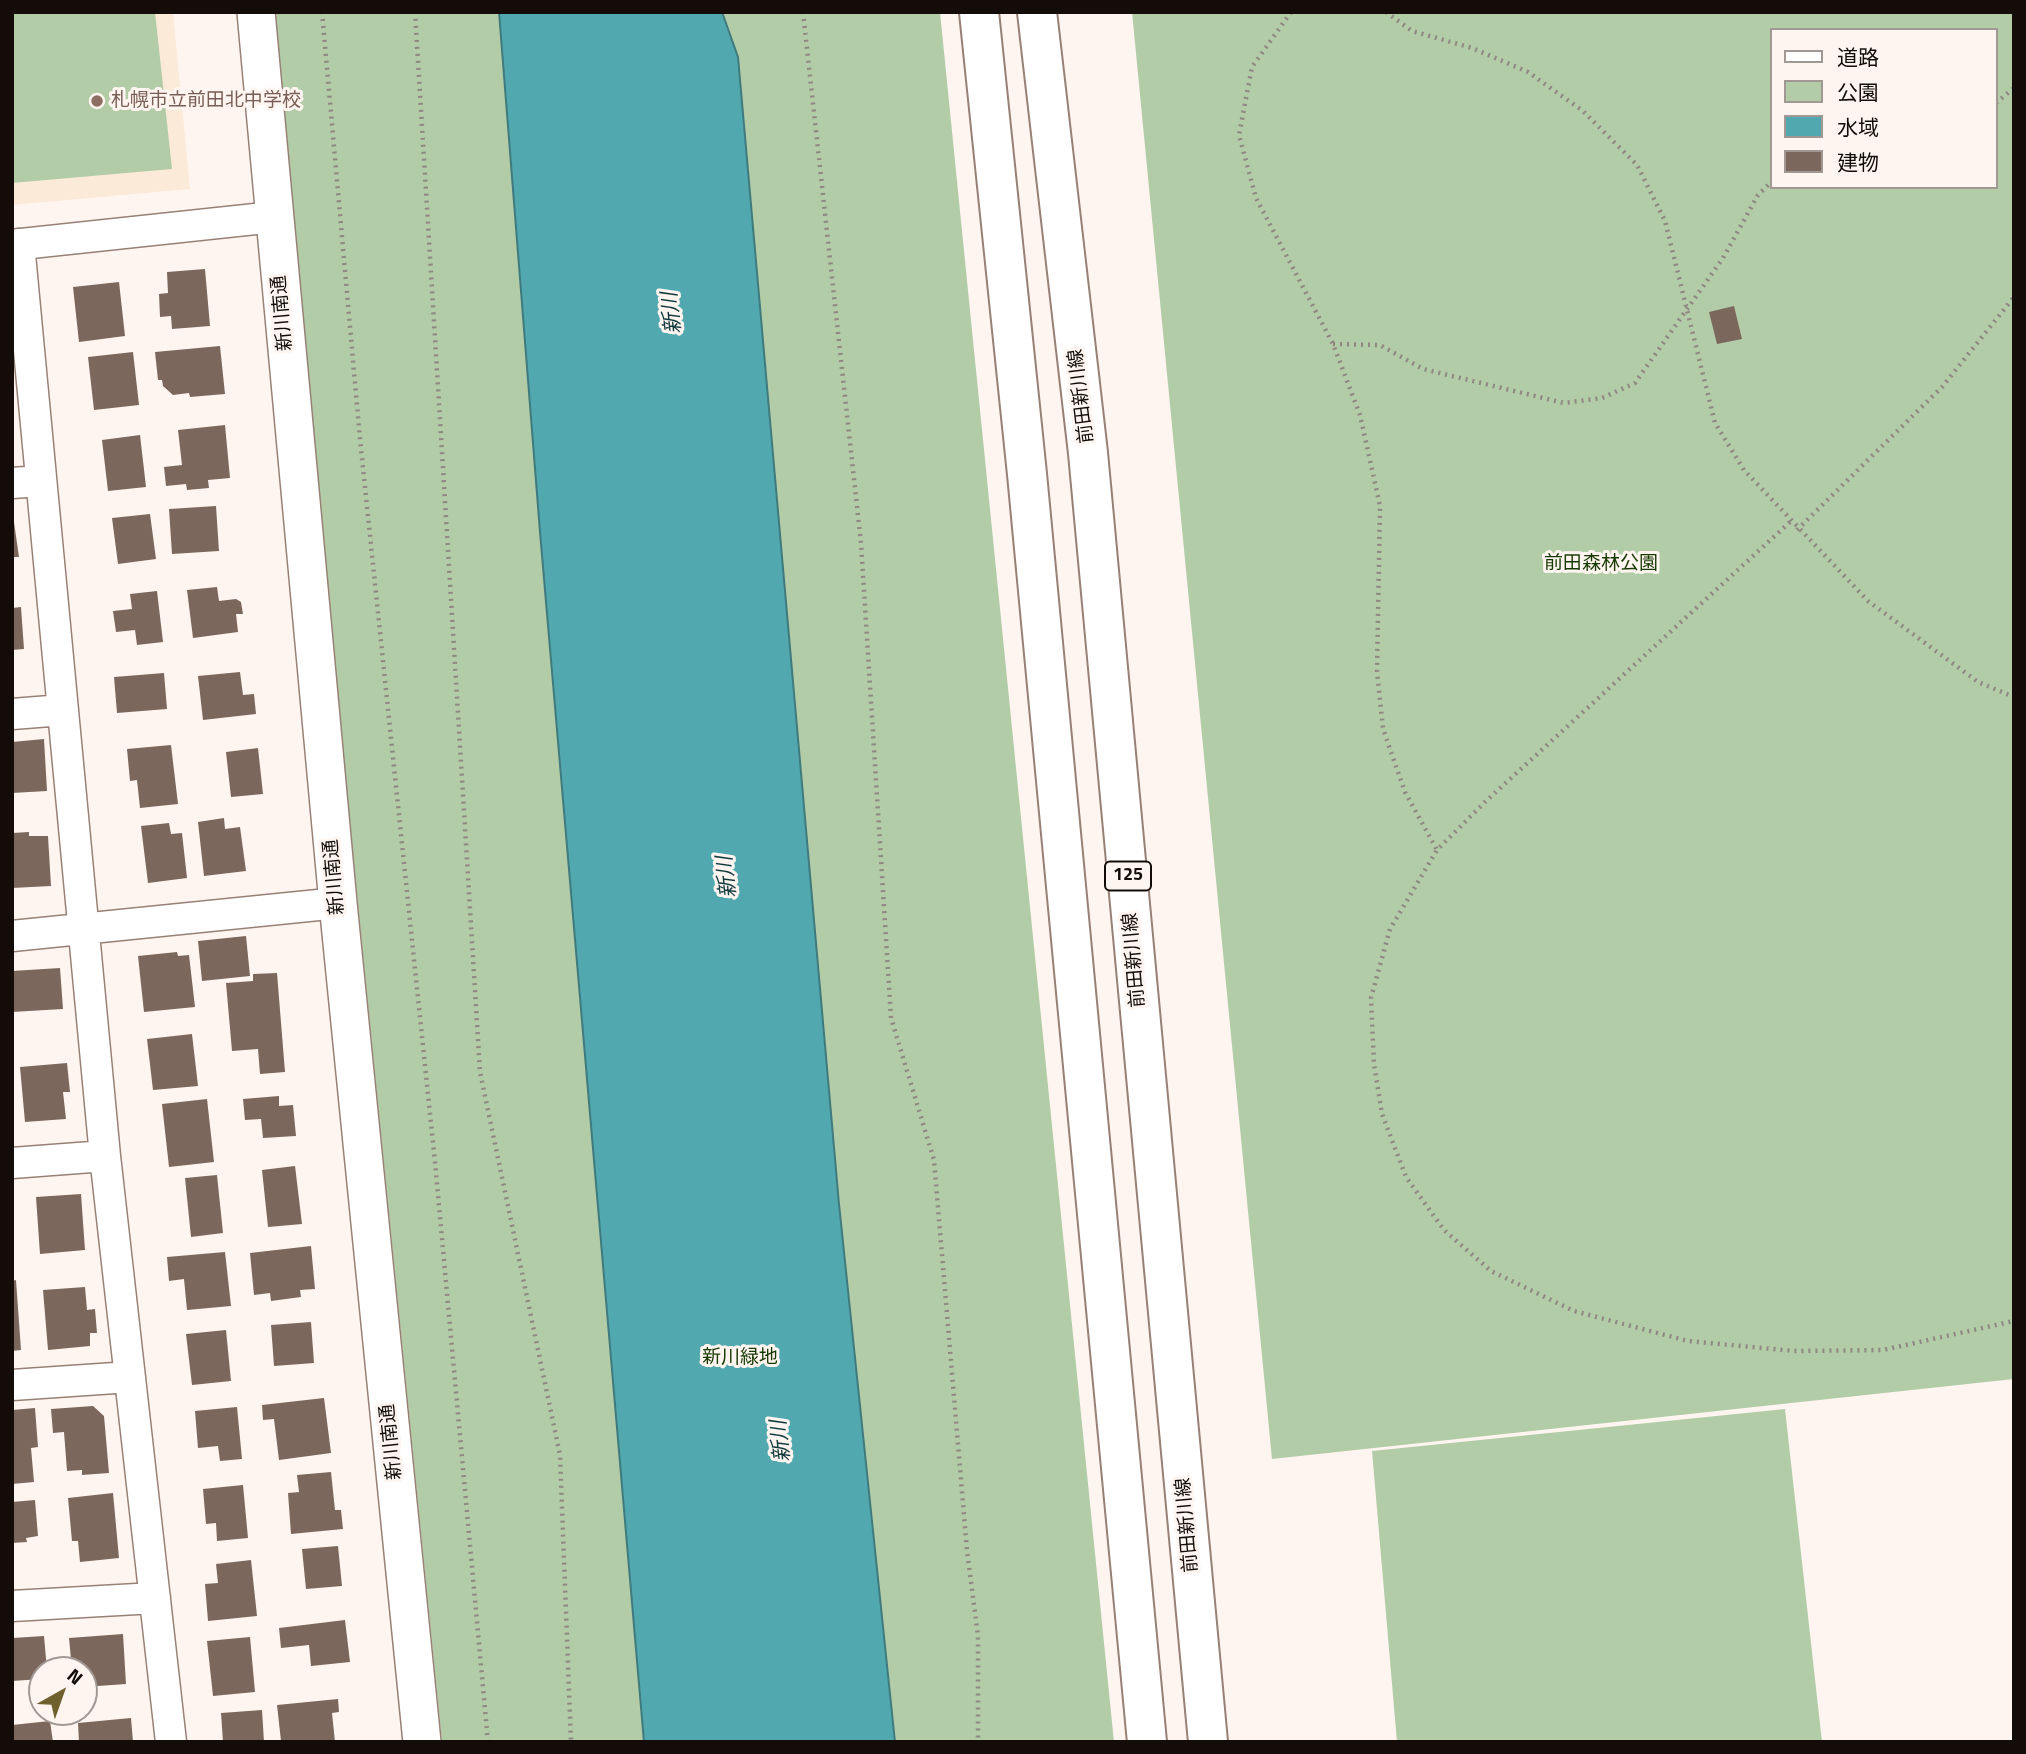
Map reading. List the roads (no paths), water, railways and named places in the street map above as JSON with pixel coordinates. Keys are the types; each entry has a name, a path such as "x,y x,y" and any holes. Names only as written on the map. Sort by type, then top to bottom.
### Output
{"main road":[{"path":"979,12 1027,474 1147,1742"},
{"name":"前田新川線","path":"1037,12 1090,467 1208,1742"}],"street":[{"name":"新川南通","path":"256,12 338,903 422,1742"},
{"path":"171,1742 104,1156 63,710 27,482 16,245 274,217"},
{"path":"12,714 63,710"},
{"path":"12,936 83,931 338,903"},
{"path":"12,1163 104,1156"},
{"path":"12,1385 130,1377"},
{"path":"12,1606 155,1598"}],"water":[{"name":"新川","path":"499,12 722,12 738,57 839,1204 895,1742 644,1742 540,532"}],"place":[{"name":"札幌市立前田北中学校","path":"97,101"}],"park label":[{"name":"前田森林公園","path":"1601,564"},
{"name":"新川緑地","path":"740,1358"}]}
